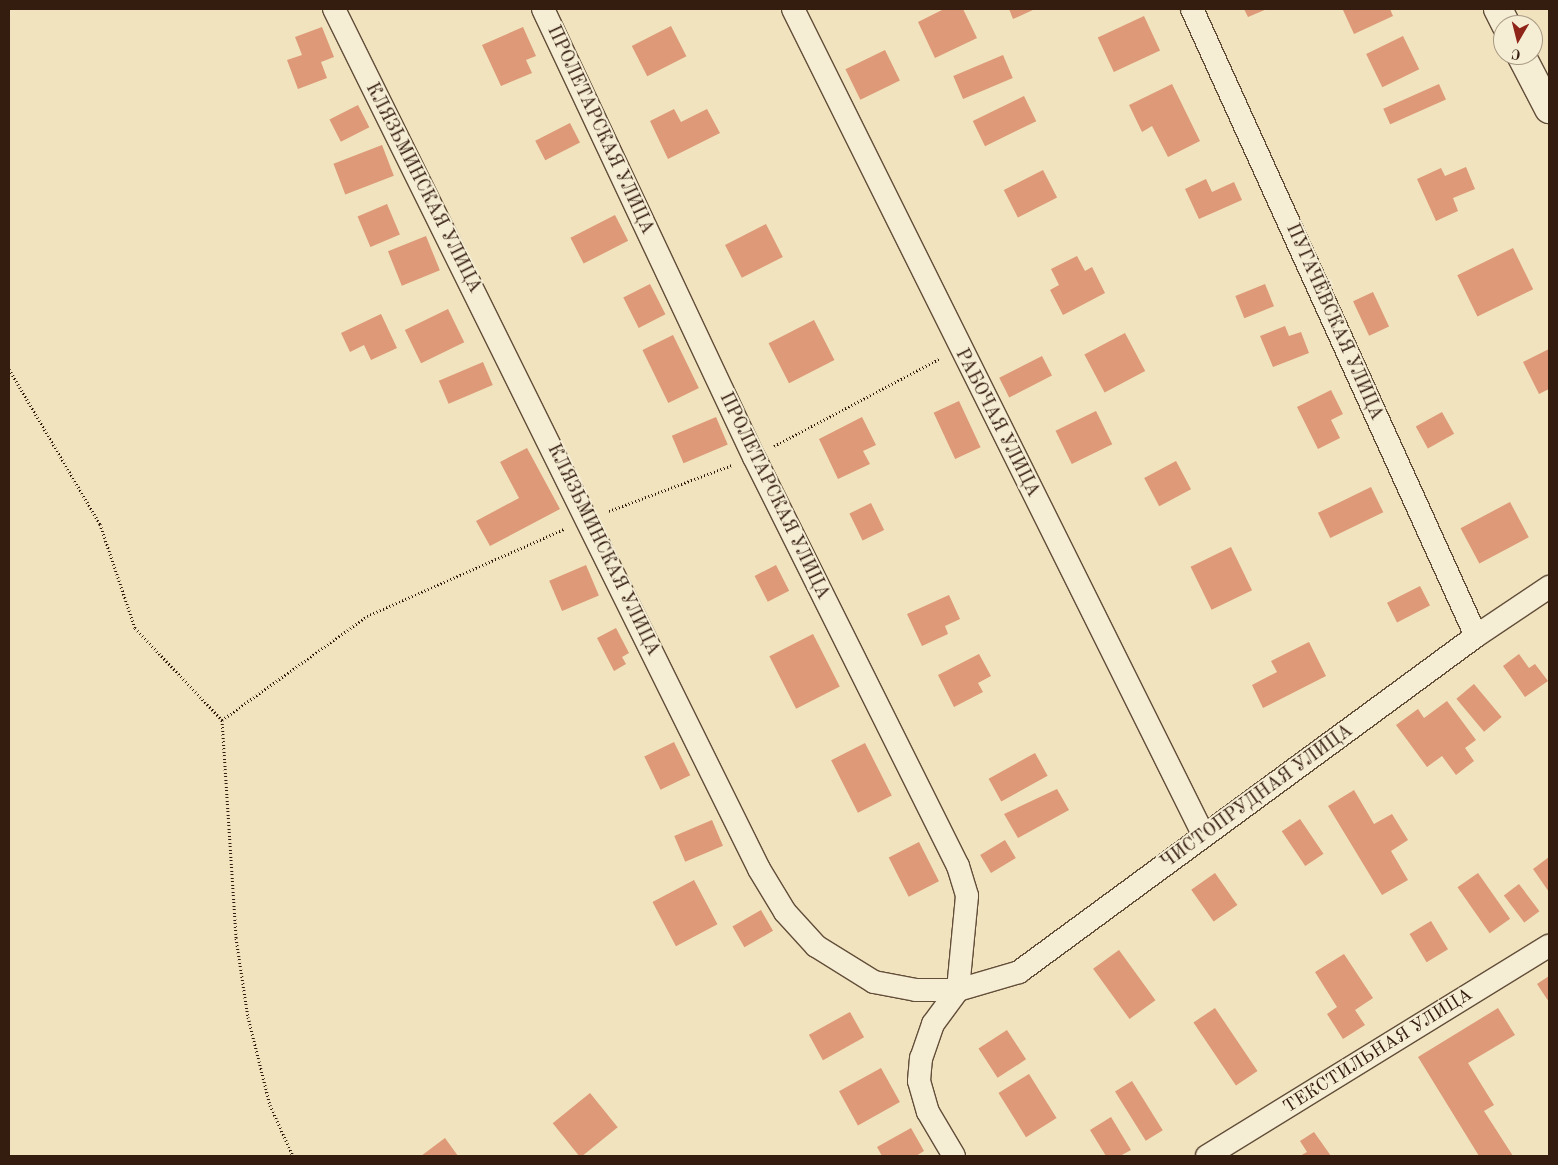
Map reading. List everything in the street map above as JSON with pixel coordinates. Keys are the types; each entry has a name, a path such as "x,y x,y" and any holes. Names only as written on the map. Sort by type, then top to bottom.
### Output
{"street":[{"name":"КЛЯЗЬМИНСКАЯ УЛИЦА","path":"334,9 758,869 785,912 822,951 874,982 916,990 958,990"},
{"name":"ПРОЛЕТАРСКАЯ УЛИЦА","path":"543,9 754,457 958,866 967,896 958,990"},
{"name":"РАБОЧАЯ УЛИЦА","path":"794,9 1204,836"},
{"name":"ПУГАЧЁВСКАЯ УЛИЦА","path":"1192,9 1476,636"},
{"path":"1526,65 1549,109"},
{"name":"ЧИСТОПРУДНАЯ УЛИЦА","path":"958,990 1018,972 1476,636 1549,587"},
{"name":"ТЕКСТИЛЬНАЯ УЛИЦА","path":"1206,1156 1549,946"},
{"path":"954,1156 928,1112 919,1081 921,1058 933,1024 958,990"}],"path":[{"path":"9,369 100,524 135,628 222,720 236,938 246,1008 270,1104 293,1156"}],"building":[{"path":"944,9 963,9 977,38 935,58 918,22"},
{"path":"1009,9 1035,9 1013,19"},
{"path":"1244,9 1267,9 1248,17"},
{"path":"1390,9 1393,16 1354,34 1343,10"},
{"path":"1144,16 1160,50 1114,72 1098,38"},
{"path":"671,26 686,56 647,76 632,46"},
{"path":"322,27 334,57 321,62 327,78 298,89 287,60 302,55 295,37"},
{"path":"523,27 536,56 526,60 532,73 501,86 482,45"},
{"path":"1403,36 1419,69 1382,87 1366,54"},
{"path":"885,50 900,81 860,100 845,69"},
{"path":"1003,55 1013,78 963,99 953,76"},
{"path":"1172,84 1200,141 1168,157 1152,126 1142,132 1129,105"},
{"path":"1439,84 1446,100 1390,124 1383,109"},
{"path":"1024,96 1036,121 985,146 973,121"},
{"path":"358,105 369,127 341,142 329,120"},
{"path":"674,109 681,122 707,109 720,133 668,159 650,121"},
{"path":"570,123 580,143 545,160 535,141"},
{"path":"382,145 394,176 345,194 333,164"},
{"path":"1466,167 1475,189 1453,198 1458,211 1436,221 1417,179 1441,168 1445,176"},
{"path":"1043,170 1057,198 1018,218 1004,190"},
{"path":"1206,179 1212,192 1234,182 1242,200 1199,219 1185,189"},
{"path":"387,204 400,234 370,247 358,217"},
{"path":"615,215 628,241 584,264 570,238"},
{"path":"766,224 783,257 742,278 725,245"},
{"path":"426,236 440,270 402,286 388,251"},
{"path":"1513,248 1533,289 1477,317 1457,275"},
{"path":"1077,256 1085,271 1092,267 1105,293 1063,315 1050,290 1059,285 1051,269"},
{"path":"650,284 665,314 639,328 623,298"},
{"path":"1265,284 1274,306 1244,318 1235,296"},
{"path":"1373,292 1389,326 1369,336 1353,301"},
{"path":"448,309 464,342 421,363 405,330"},
{"path":"381,314 397,348 371,360 364,345 350,352 341,333"},
{"path":"814,320 834,360 789,383 769,343"},
{"path":"1285,326 1289,336 1301,332 1309,353 1273,367 1260,336"},
{"path":"1125,333 1145,371 1105,393 1084,355"},
{"path":"673,335 699,388 668,403 642,350"},
{"path":"1549,349 1549,389 1539,394 1523,362"},
{"path":"1042,356 1052,376 1009,397 999,378"},
{"path":"483,362 493,385 449,404 439,381"},
{"path":"1331,390 1343,414 1331,420 1340,438 1318,449 1297,407"},
{"path":"959,401 981,447 955,459 934,413"},
{"path":"1096,411 1112,444 1072,464 1056,431"},
{"path":"1442,412 1454,434 1428,448 1416,427"},
{"path":"716,417 728,445 684,463 672,436"},
{"path":"862,417 876,445 863,451 870,464 838,479 819,439"},
{"path":"527,448 560,509 490,546 476,521 519,498 500,462"},
{"path":"1176,461 1191,489 1159,506 1144,478"},
{"path":"1371,487 1383,512 1330,538 1318,513"},
{"path":"1510,502 1529,537 1479,564 1461,528"},
{"path":"871,503 884,530 863,540 849,514"},
{"path":"1231,547 1252,590 1212,610 1191,567"},
{"path":"586,565 599,595 562,611 549,581"},
{"path":"776,565 789,591 768,602 755,576"},
{"path":"1420,586 1430,606 1397,622 1387,603"},
{"path":"949,595 960,619 945,626 948,634 922,646 907,614"},
{"path":"616,628 629,653 622,657 626,664 614,671 597,638"},
{"path":"813,634 840,687 796,709 769,656"},
{"path":"1309,642 1326,676 1263,708 1252,685 1277,672 1271,661"},
{"path":"979,654 991,676 978,683 983,692 954,707 938,675"},
{"path":"1519,654 1529,668 1535,664 1548,681 1525,697 1503,666"},
{"path":"1474,684 1502,717 1484,732 1456,699"},
{"path":"1447,701 1476,740 1465,748 1474,761 1456,775 1442,756 1427,767 1396,725 1418,709 1424,718"},
{"path":"674,742 690,775 661,790 644,756"},
{"path":"865,743 892,796 858,813 831,760"},
{"path":"1035,753 1048,776 1001,801 989,779"},
{"path":"1057,789 1069,810 1018,838 1004,814"},
{"path":"1354,790 1374,824 1392,814 1408,840 1391,851 1408,880 1382,895 1328,806"},
{"path":"1300,819 1323,854 1305,866 1282,831"},
{"path":"712,820 723,846 685,862 674,836"},
{"path":"1005,840 1016,858 991,873 980,855"},
{"path":"919,842 939,881 909,897 889,857"},
{"path":"1549,857 1549,892 1533,869"},
{"path":"1215,873 1237,905 1214,922 1191,890"},
{"path":"1478,873 1510,919 1490,933 1458,887"},
{"path":"694,880 717,924 676,946 653,902"},
{"path":"1519,884 1539,911 1524,923 1504,895"},
{"path":"761,910 773,931 744,947 732,926"},
{"path":"1431,921 1448,949 1427,962 1410,934"},
{"path":"1119,950 1155,1000 1130,1019 1093,969"},
{"path":"1344,954 1373,998 1355,1010 1365,1025 1343,1039 1327,1014 1337,1007 1315,972"},
{"path":"1549,976 1549,1002 1537,984"},
{"path":"1215,1008 1257,1071 1236,1086 1193,1023"},
{"path":"1498,1008 1515,1035 1468,1063 1494,1105 1484,1111 1513,1156 1479,1156 1418,1057"},
{"path":"850,1012 864,1037 823,1060 809,1035"},
{"path":"1007,1030 1026,1059 998,1078 978,1049"},
{"path":"881,1068 900,1102 858,1125 839,1091"},
{"path":"1029,1074 1057,1118 1026,1137 998,1093"},
{"path":"1132,1081 1163,1130 1146,1141 1115,1092"},
{"path":"590,1093 618,1127 582,1156 579,1156 553,1123"},
{"path":"1111,1117 1131,1150 1120,1156 1106,1156 1090,1130"},
{"path":"911,1128 924,1151 916,1156 882,1156 877,1147"},
{"path":"1314,1132 1331,1156 1300,1156 1307,1152 1300,1141"},
{"path":"445,1138 458,1156 421,1156"}]}
